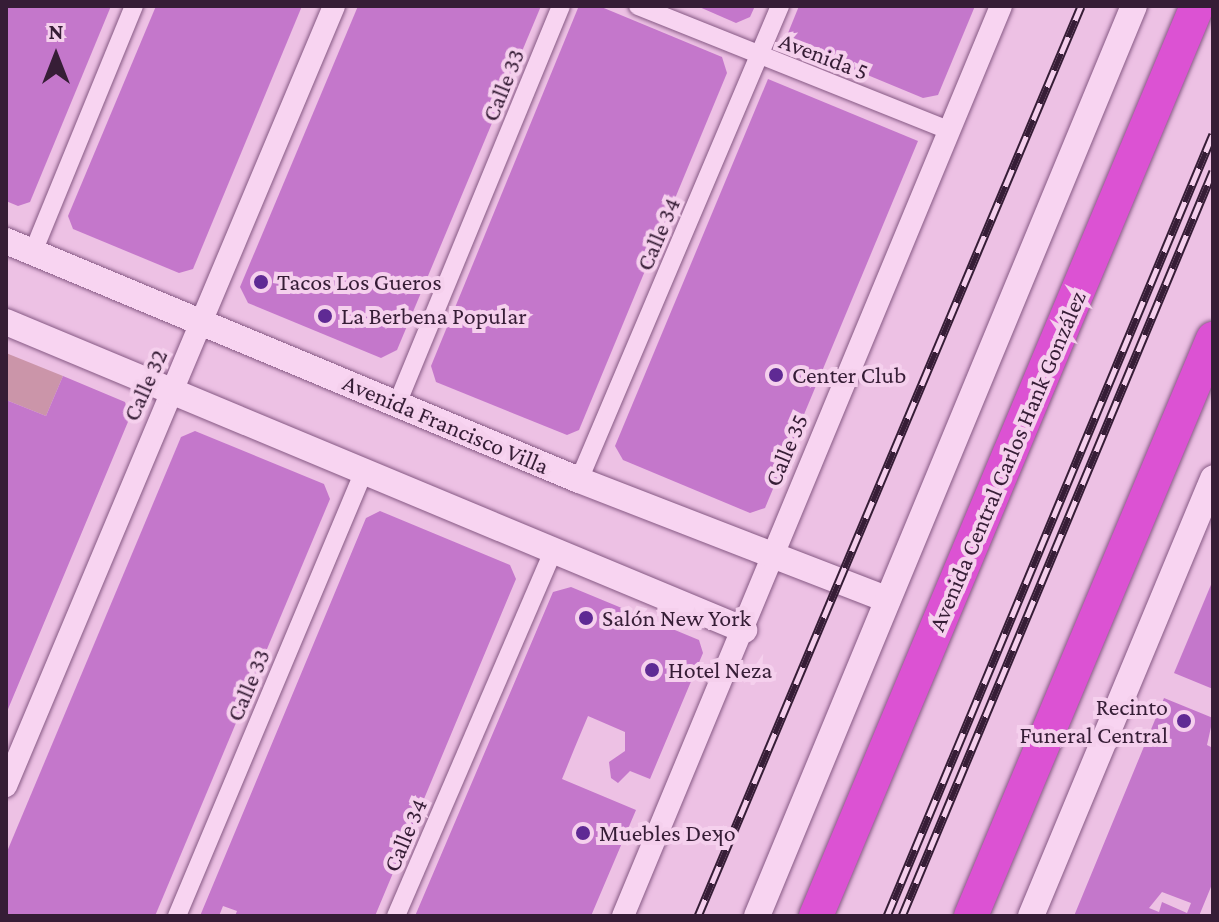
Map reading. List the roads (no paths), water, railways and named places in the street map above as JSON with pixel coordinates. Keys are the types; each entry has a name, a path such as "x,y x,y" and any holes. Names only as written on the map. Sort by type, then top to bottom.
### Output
{"highway":[{"name":"Avenida Central Carlos Hank González","path":"816,916 1197,6"},
{"path":"971,916 1213,339"},
{"path":"806,916 836,869"}],"main road":[{"path":"757,916 1134,6"},
{"name":"Avenida Francisco Villa","path":"6,241 579,480 888,600"},
{"path":"6,322 744,630"},
{"path":"1031,916 1213,478"}],"street":[{"path":"33,252 134,6"},
{"name":"Calle 32","path":"6,786 169,391 201,323 334,6"},
{"name":"Calle 33","path":"397,404 561,6"},
{"name":"Avenida 5","path":"638,6 948,130"},
{"name":"Calle 34","path":"579,480 780,6"},
{"name":"Calle 35","path":"623,916 1001,6"},
{"name":"Calle 33","path":"177,916 363,473"},
{"name":"Calle 34","path":"396,916 553,552"}],"railway":[{"path":"698,916 1081,6"},
{"path":"887,916 1213,134"},
{"path":"902,916 1213,171"}],"place":[{"name":"Tacos Los Gueros","path":"261,282"},
{"name":"La Berbena Popular","path":"325,316"},
{"name":"Center Club","path":"776,375"},
{"name":"Salón New York","path":"586,618"},
{"name":"Hotel Neza","path":"652,670"},
{"name":"Recinto Funeral Central","path":"1184,721"},
{"name":"Muebles Deʞo","path":"583,833"}]}
